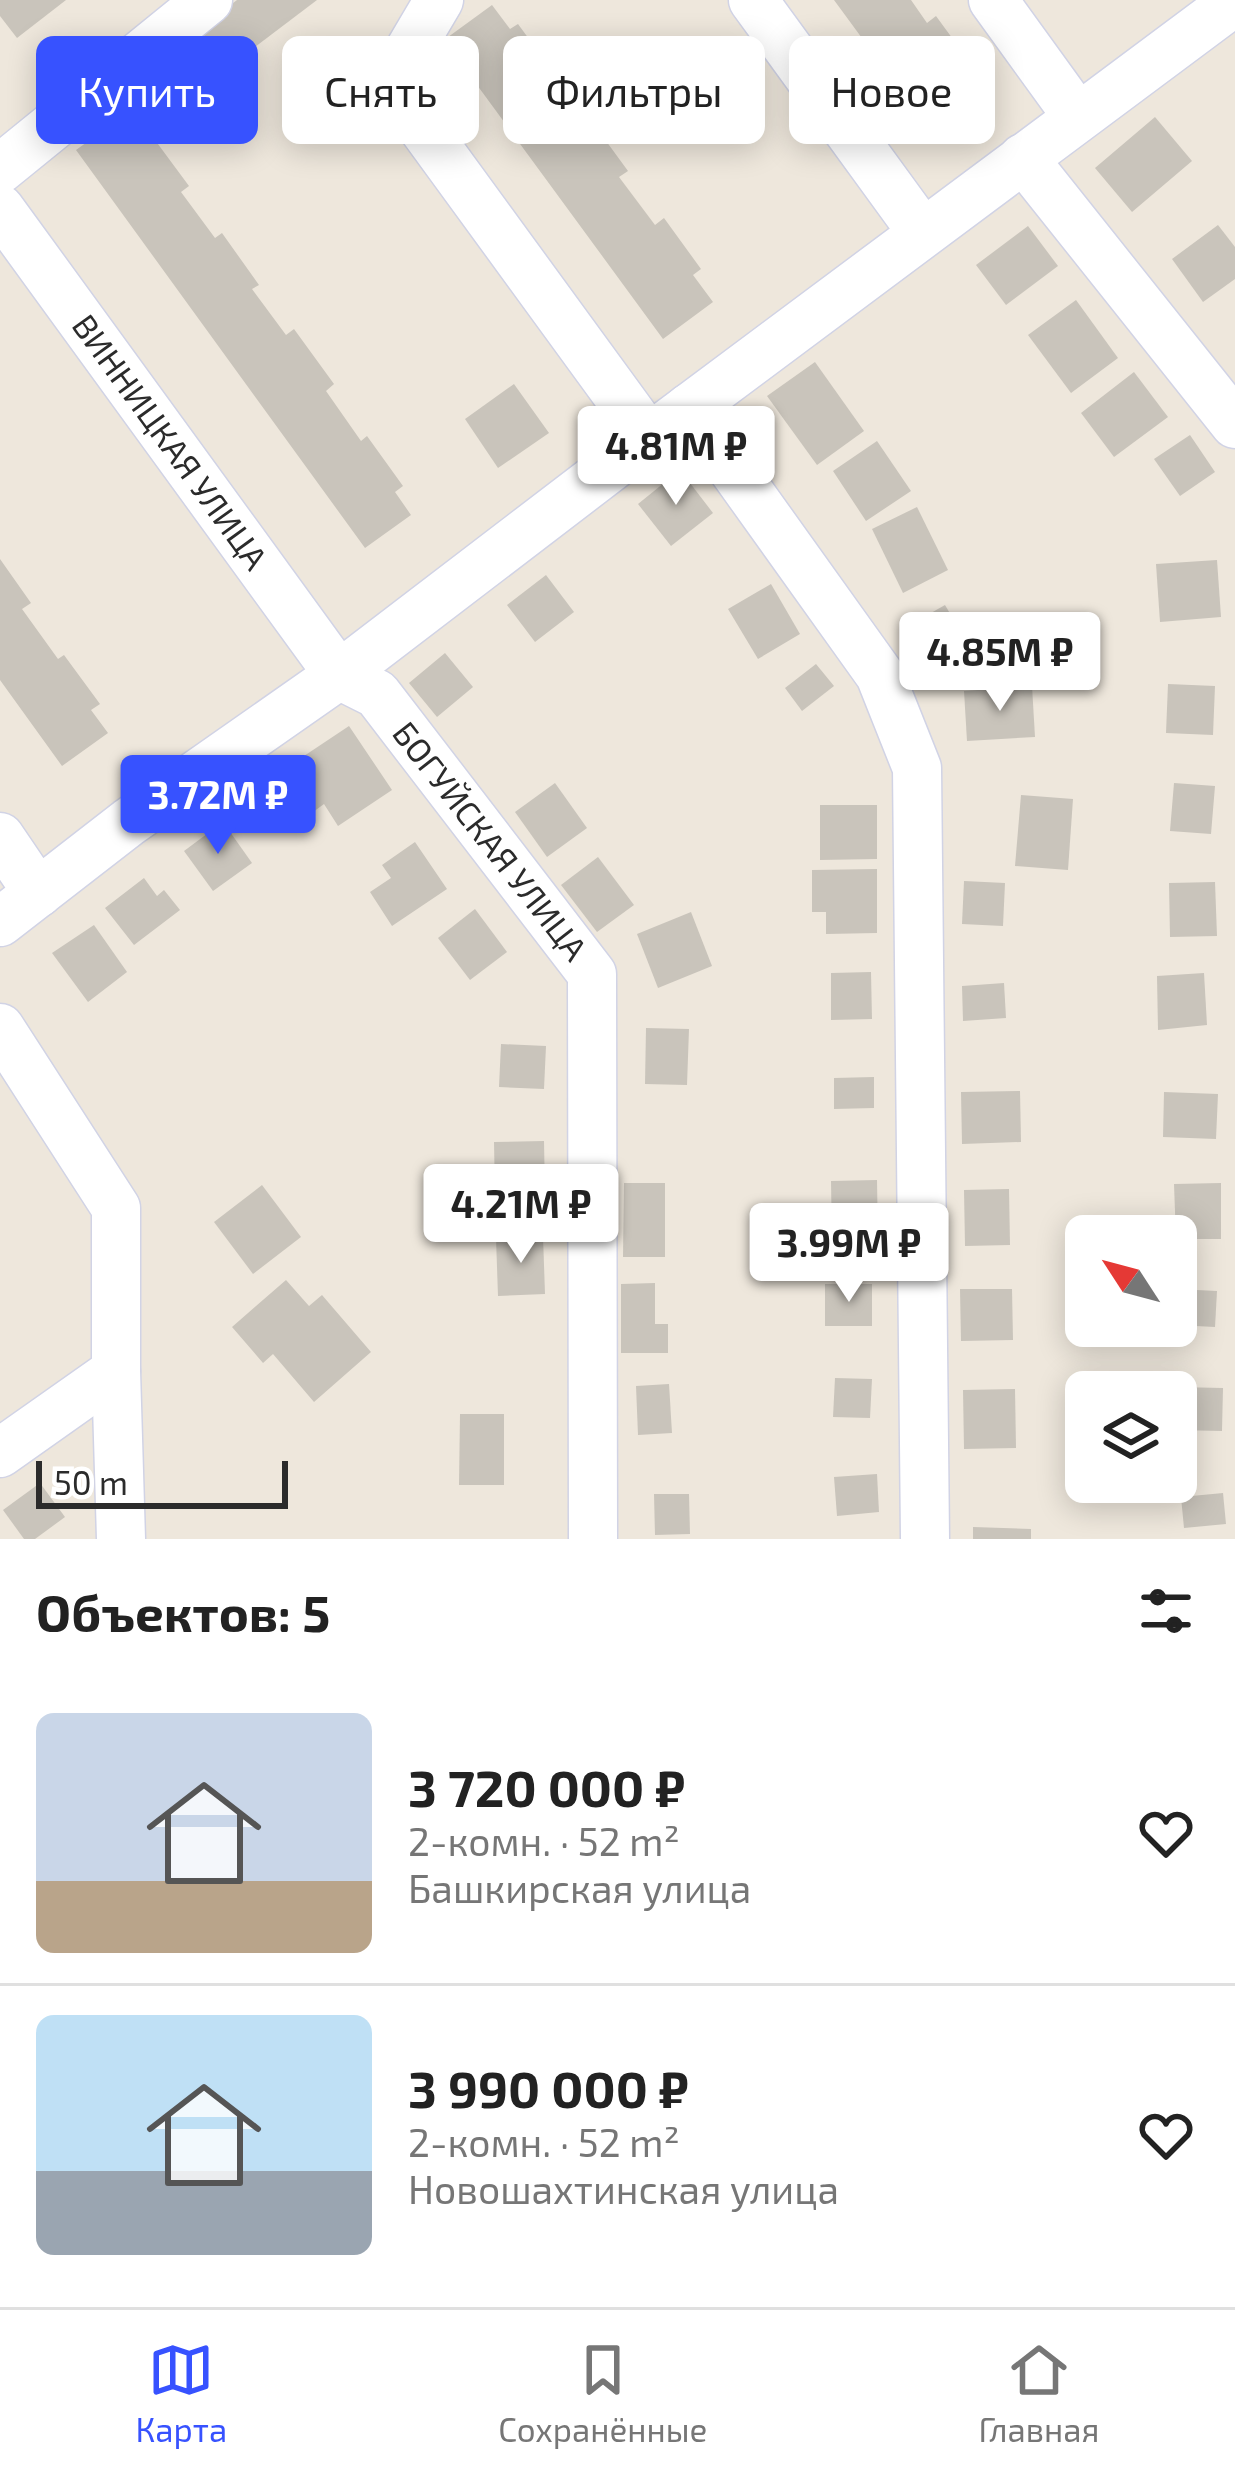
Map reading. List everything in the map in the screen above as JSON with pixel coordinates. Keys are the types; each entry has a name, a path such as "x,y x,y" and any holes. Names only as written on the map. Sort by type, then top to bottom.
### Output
{"street":[{"path":"0,169 164,17 208,0"},
{"path":"439,0 390,83 649,437"},
{"path":"753,0 922,232"},
{"path":"993,0 1077,116"},
{"path":"0,922 129,822 339,675 649,437 1235,1"},
{"path":"1023,158 1235,424"},
{"name":"ВИННИЦКАЯ УЛИЦА","path":"0,209 339,675"},
{"path":"689,408 880,675 916,768 925,1539"},
{"name":"БОГУЙСКАЯ УЛИЦА","path":"339,675 377,694 592,974 593,1539"},
{"path":"0,837 38,892"},
{"path":"0,1028 116,1208 121,1539"},
{"path":"0,1453 116,1371"}],"building":[{"path":"0,0 66,0 17,38 0,16"},
{"path":"237,0 317,0 258,45 258,36 189,36"},
{"path":"834,0 911,0 927,23 936,16 951,36 860,36"},
{"path":"492,5 510,29 518,24 527,36 503,36 503,121 479,88 479,36 449,36"},
{"path":"1155,117 1192,161 1132,212 1095,168"},
{"path":"84,144 158,144 189,186 181,192 215,238 222,233 259,285 252,289 286,335 294,329 334,384 326,391 361,441 367,436 403,486 395,492 411,515 365,548 76,150"},
{"path":"520,144 608,144 628,171 619,177 655,225 664,218 701,269 693,275 713,302 663,339"},
{"path":"1218,225 1235,247 1235,279 1203,302 1172,259"},
{"path":"1028,226 1058,266 1006,305 976,265"},
{"path":"1076,300 1118,358 1071,393 1028,335"},
{"path":"815,362 864,431 817,465 767,396"},
{"path":"1134,372 1168,417 1114,457 1081,413"},
{"path":"514,384 549,433 498,468 465,419"},
{"path":"1190,435 1215,472 1180,496 1154,459"},
{"path":"877,441 911,491 866,521 833,471"},
{"path":"680,470 713,513 671,546 638,504"},
{"path":"917,507 948,570 903,593 872,529"},
{"path":"0,559 31,603 22,609 58,659 64,655 100,704 91,710 108,733 62,766 0,680"},
{"path":"1217,560 1221,617 1160,622 1156,564"},
{"path":"546,575 574,612 535,642 507,605"},
{"path":"771,584 800,634 758,659 728,609"},
{"path":"945,605 965,639 928,660 908,626"},
{"path":"445,653 473,687 437,717 409,683"},
{"path":"816,664 834,686 802,711 785,688"},
{"path":"1168,684 1215,686 1213,735 1166,733"},
{"path":"1032,686 1035,737 967,741 964,691"},
{"path":"349,726 392,790 338,826 324,804 309,815 280,772"},
{"path":"555,783 587,828 547,857 515,812"},
{"path":"1174,783 1215,786 1211,834 1170,831"},
{"path":"1021,795 1073,799 1068,870 1015,866"},
{"path":"820,805 877,805 877,859 820,860"},
{"path":"223,822 252,863 213,891 184,851"},
{"path":"415,842 447,889 392,926 370,892 391,878 382,865"},
{"path":"598,857 634,905 597,932 561,885"},
{"path":"877,869 877,933 826,934 826,912 812,912 812,870"},
{"path":"144,878 157,896 164,890 180,910 134,945 105,908"},
{"path":"964,881 1005,883 1003,926 962,924"},
{"path":"1215,882 1217,936 1170,937 1169,883"},
{"path":"475,909 507,952 470,980 438,938"},
{"path":"691,912 712,966 658,988 637,934"},
{"path":"94,925 127,972 88,1002 52,953"},
{"path":"871,972 872,1019 831,1020 831,973"},
{"path":"1204,973 1207,1025 1158,1030 1157,976"},
{"path":"1004,983 1006,1018 963,1021 962,986"},
{"path":"646,1028 689,1029 687,1085 645,1084"},
{"path":"501,1044 546,1046 544,1089 499,1087"},
{"path":"874,1077 874,1108 834,1109 834,1078"},
{"path":"1020,1091 1021,1142 962,1144 961,1092"},
{"path":"1164,1092 1218,1094 1216,1139 1163,1137"},
{"path":"544,1141 545,1194 495,1195 494,1142"},
{"path":"877,1180 878,1241 832,1242 831,1181"},
{"path":"624,1183 665,1183 665,1257 623,1257"},
{"path":"1221,1183 1221,1239 1197,1239 1197,1215 1175,1215 1174,1184"},
{"path":"262,1185 301,1237 253,1274 214,1222"},
{"path":"1009,1189 1010,1245 965,1246 964,1190"},
{"path":"543,1236 545,1294 498,1296 496,1238"},
{"path":"286,1280 309,1306 322,1295 371,1352 314,1402 273,1354 263,1363 232,1327"},
{"path":"655,1283 655,1324 668,1324 668,1353 621,1353 621,1284"},
{"path":"825,1284 872,1284 872,1326 825,1326"},
{"path":"960,1289 1012,1289 1013,1340 961,1341"},
{"path":"1197,1290 1217,1291 1215,1327 1197,1326"},
{"path":"835,1378 872,1379 870,1418 833,1417"},
{"path":"669,1384 672,1433 638,1435 636,1386"},
{"path":"1197,1387 1223,1388 1222,1431 1197,1430"},
{"path":"1015,1389 1016,1448 964,1449 963,1390"},
{"path":"460,1414 504,1414 504,1485 459,1485"},
{"path":"877,1474 879,1512 837,1516 834,1477"},
{"path":"40,1483 65,1517 35,1539 24,1539 3,1510"},
{"path":"1223,1493 1226,1524 1184,1528 1182,1503 1197,1503 1197,1495"},
{"path":"654,1494 689,1494 690,1534 655,1535"},
{"path":"973,1527 1031,1529 1031,1539 973,1539"}]}
